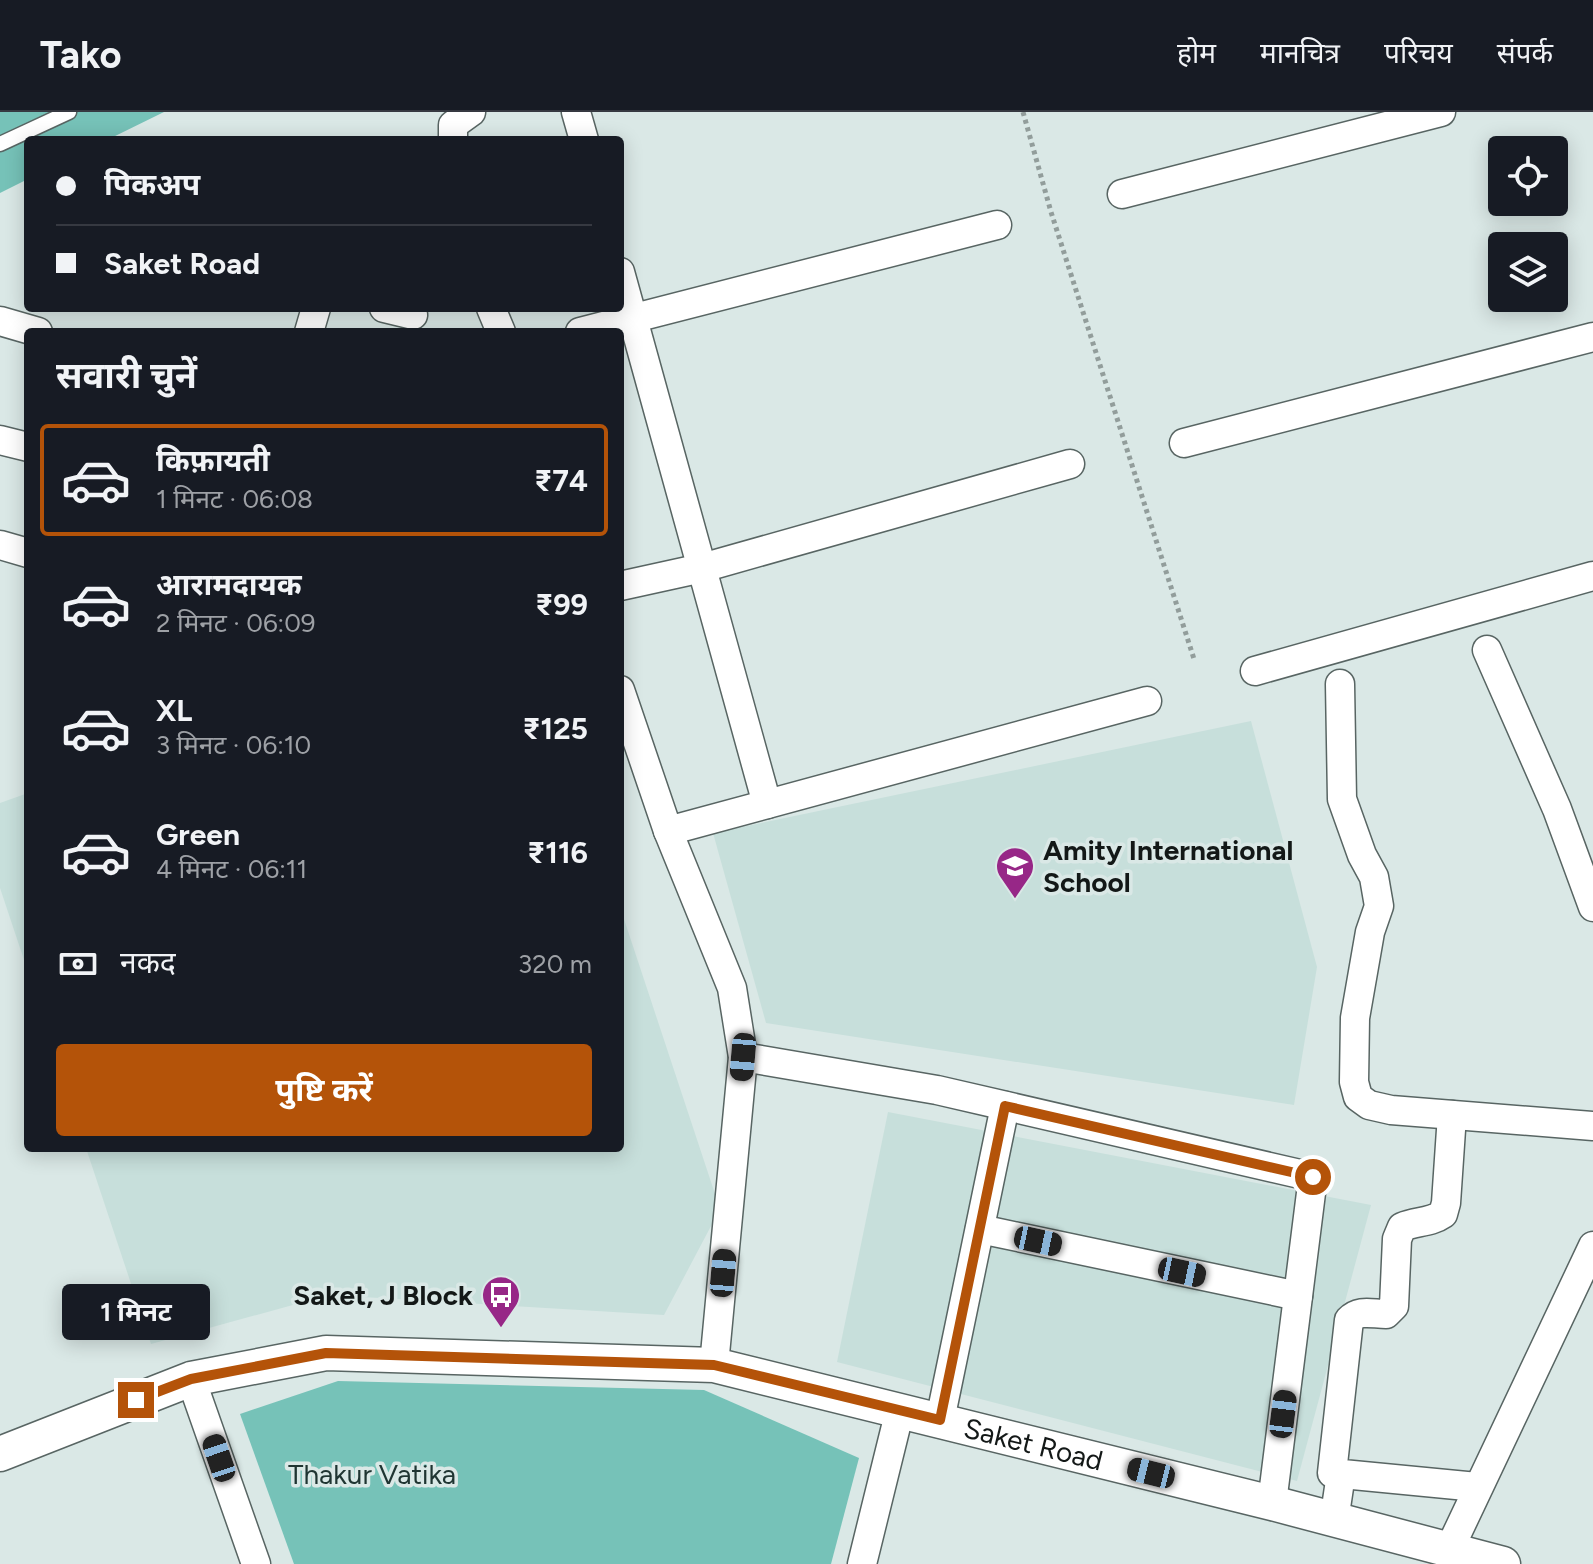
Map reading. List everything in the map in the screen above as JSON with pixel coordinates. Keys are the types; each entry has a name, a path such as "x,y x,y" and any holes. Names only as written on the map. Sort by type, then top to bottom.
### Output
{"street":[{"path":"453,136 453,125 471,112"},
{"path":"576,112 583,136"},
{"path":"1122,194 1441,112"},
{"path":"596,328 997,225"},
{"path":"624,286 767,804"},
{"path":"401,312 413,315"},
{"path":"0,321 24,328"},
{"path":"1184,443 1593,337"},
{"path":"0,440 24,446"},
{"path":"624,585 702,568 1070,464"},
{"path":"0,545 24,552"},
{"path":"1255,671 1593,576"},
{"path":"1487,650 1557,809 1593,907"},
{"path":"1340,684 1342,799 1362,855 1374,877 1379,906 1370,932 1355,1018 1354,1082 1358,1097 1369,1105 1391,1110 1593,1126"},
{"path":"668,831 1147,701"},
{"path":"624,702 668,831 732,988 743,1057 714,1365"},
{"path":"743,1057 937,1090 1313,1177 1272,1503"},
{"path":"940,1420 1005,1106"},
{"path":"1452,1115 1443,1214 1431,1222 1411,1223 1402,1227 1397,1239 1394,1306 1386,1314 1363,1312 1354,1314 1349,1320 1332,1473 1477,1487"},
{"path":"980,1229 1298,1296"},
{"path":"1450,1548 1593,1246"},
{"name":"Saket Road","path":"0,1454 191,1379 326,1353 714,1365 1272,1503 1503,1564"},
{"path":"191,1379 256,1564"},
{"path":"862,1564 900,1410"},
{"path":"1334,1521 1341,1474"}],"lane":[{"path":"0,144 69,112"}],"path":[{"path":"1023,112 1051,212 1194,659"}],"shaded area":[{"name":"Amity International School","path":"1251,721 1317,967 1294,1105 766,1023 713,833"},
{"path":"24,794 24,960 0,888 0,803"},
{"path":"624,919 720,1209 664,1315 329,1295 151,1344 87,1152 624,1152"},
{"path":"888,1112 1371,1205 1297,1481 837,1362"}],"green space":[{"path":"0,112 164,112 115,136 24,136 24,181 0,193"},
{"name":"Thakur Vatika","path":"338,1381 704,1390 859,1458 831,1564 294,1564 240,1414"}],"place":[{"name":"Amity International School","path":"1015,900"},
{"name":"Saket, J Block","path":"501,1329"}],"route":[{"path":"136,1400 191,1379 326,1353 714,1365 940,1420 1005,1106 1313,1177"}]}
